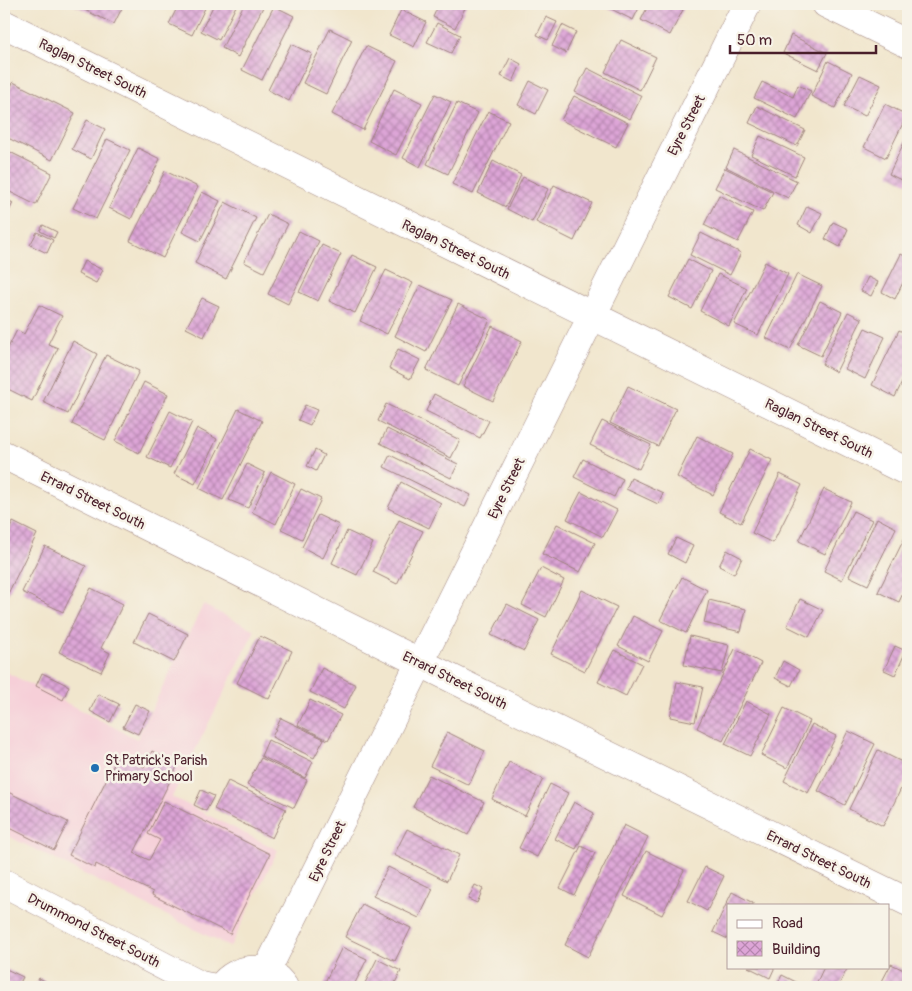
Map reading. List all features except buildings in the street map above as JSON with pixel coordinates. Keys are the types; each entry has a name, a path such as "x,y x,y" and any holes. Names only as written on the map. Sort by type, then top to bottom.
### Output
{"street":[{"name":"Eyre Street","path":"275,979 420,662 747,4"},
{"path":"826,4 908,44"},
{"name":"Raglan Street South","path":"4,24 908,472"},
{"name":"Errard Street South","path":"4,456 908,902"},
{"name":"Drummond Street South","path":"4,883 200,985 211,987"},
{"path":"221,987 226,980 245,970 256,969 275,979"}],"shaded area":[{"name":"St Patrick's Parish Primary School","path":"203,605 255,630 172,797 278,850 230,947 4,834 4,671 137,739"}],"place":[{"name":"St Patrick's Parish Primary School","path":"95,768"}]}
